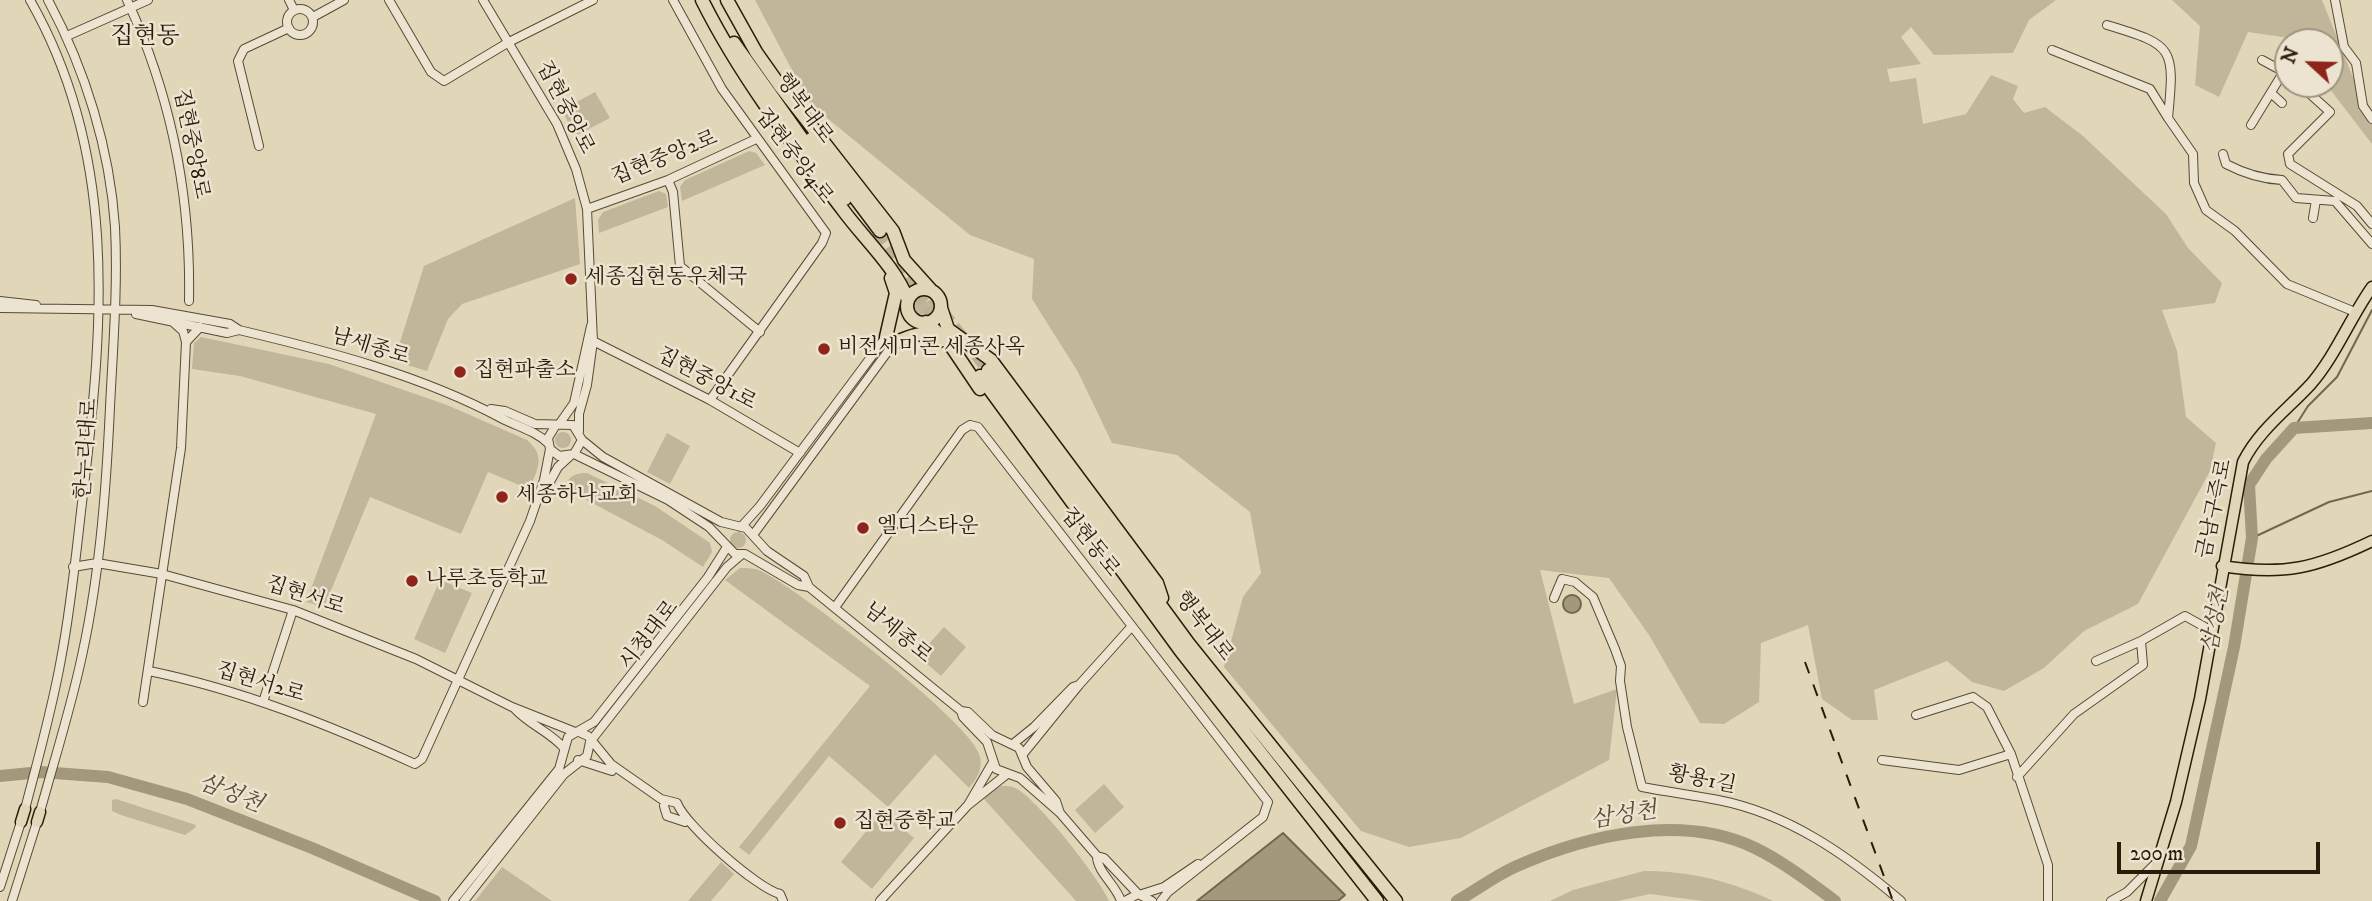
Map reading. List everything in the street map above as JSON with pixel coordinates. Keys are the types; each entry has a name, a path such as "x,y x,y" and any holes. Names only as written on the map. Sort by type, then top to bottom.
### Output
{"highway":[{"path":"702,0 720,35 767,109 937,298 948,329 983,371 1144,610 1163,616"},
{"name":"행복대로","path":"709,0 764,89 879,236"},
{"name":"행복대로","path":"721,0 772,86 879,236"},
{"path":"727,0 756,52 879,236 911,316 923,322 983,371"},
{"path":"879,236 896,293 890,340"},
{"path":"890,340 915,292 937,298"},
{"path":"890,340 936,317 937,298"},
{"path":"890,340 917,333 931,334 983,371"},
{"name":"행복대로","path":"983,371 1377,901"},
{"name":"행복대로","path":"1163,616 1189,644 1395,900"}],"main road":[{"name":"금남구즉로","path":"2146,901 2197,712 2227,567 2243,462 2253,443 2319,373 2335,352 2355,312 2372,287"},
{"path":"2227,567 2262,572 2306,568 2372,541"},
{"name":"한누리대로","path":"21,822 25,809"}],"street":[{"name":"한누리대로","path":"25,809 62,657 91,431 98,309 99,229 89,159 65,80 30,0"},
{"name":"한누리대로","path":"12,901 79,670 97,563 108,449 114,311 115,227 109,178 93,111 67,36 48,0"},
{"path":"67,36 129,4 148,0"},
{"path":"289,0 294,10"},
{"path":"313,17 344,0"},
{"path":"389,0 437,78 452,79 509,42 593,0"},
{"name":"집현중앙로","path":"483,0 567,145 587,208 593,341 587,385 579,414 581,436"},
{"name":"집현중앙4로","path":"673,0 699,52 756,139 826,233 822,243 710,400"},
{"path":"2335,0 2341,38 2356,63 2364,106 2372,119"},
{"name":"집현중앙8로","path":"129,4 154,65 176,141 187,230 189,301"},
{"path":"294,10 307,10 313,17 313,26 304,35 295,34 289,28 287,20 294,10"},
{"path":"2107,25 2153,38 2164,47 2171,82 2168,118"},
{"path":"258,146 238,61 244,49 289,28"},
{"path":"2052,50 2150,89 2193,154 2194,183 2206,210 2235,231 2287,285 2355,312"},
{"path":"2262,60 2274,66"},
{"path":"2251,125 2274,89"},
{"path":"2271,93 2282,103"},
{"path":"2314,98 2330,112 2288,154 2290,163 2357,206 2372,224"},
{"name":"집현중앙2로","path":"587,208 668,180 756,139"},
{"path":"2223,154 2226,164 2242,172 2260,179 2282,180 2296,198 2335,201 2372,244"},
{"path":"668,180 673,192 680,265 760,332"},
{"path":"2312,218 2316,200"},
{"path":"0,300 43,307"},
{"path":"178,313 189,301 197,317"},
{"name":"남세종로","path":"43,307 178,313 230,324 239,330 383,369 488,409 535,433 549,446"},
{"path":"0,308 43,307"},
{"name":"남세종로","path":"127,312 227,333 239,330"},
{"path":"143,702 181,448 186,342 183,331 171,322"},
{"name":"집현중앙로","path":"558,424 574,403 591,326"},
{"path":"186,342 200,327"},
{"path":"727,545 728,533 739,527 890,340"},
{"path":"753,537 739,527 721,522 603,457 569,423 558,424 549,433 549,446 559,456 573,455 668,500 743,554 752,548 753,537 890,340"},
{"name":"집현중앙1로","path":"593,341 710,400 800,453"},
{"name":"남세종로","path":"488,409 505,411 535,424 558,424"},
{"name":"집현동로","path":"836,606 962,430 970,425 978,427 1268,802 1263,817 1161,901"},
{"path":"573,455 581,436"},
{"name":"집현서2로","path":"530,521 544,481 549,446"},
{"name":"집현서2로","path":"149,671 263,702 335,728 415,764 422,759 552,475 573,455"},
{"name":"남세종로","path":"753,537 804,576 809,587"},
{"name":"시청대로","path":"577,732 594,722 708,577 727,545"},
{"name":"남세종로","path":"743,554 798,586 809,587 836,606 961,710 968,712 992,735 1010,744"},
{"name":"시청대로","path":"590,742 727,567 743,554"},
{"name":"집현서로","path":"73,567 97,563 162,574 292,610 344,628 458,678 512,707 577,732"},
{"name":"황용1길","path":"1554,598 1562,579 1575,582 1593,597 1621,666 1622,701 1642,787 1719,800 1803,830 1832,847 1901,901"},
{"path":"263,702 292,610"},
{"path":"2096,661 2141,641 2186,616 2212,631"},
{"path":"880,901 968,805 1021,767 1023,756 1079,685 1132,626"},
{"path":"2017,778 2074,714 2144,666 2141,641"},
{"path":"968,805 998,747 1010,744 1034,727 1073,687 1079,685"},
{"path":"1916,715 1973,697 1987,707 2011,754 2048,865 2048,901"},
{"name":"집현서로","path":"512,707 526,720 552,735 565,750"},
{"name":"남세종로","path":"961,710 963,718 987,742 993,759"},
{"path":"453,901 476,878 579,760 589,753 588,736 577,732 568,737 553,778 476,878 464,901"},
{"path":"590,742 611,764 665,804"},
{"path":"1010,744 1023,756 1034,778 1056,802 1060,813"},
{"path":"565,750 579,760 605,766 665,804 675,802 677,813 771,897 780,894 783,901"},
{"path":"1882,760 1959,770 2011,754"},
{"path":"993,759 996,769 1020,778 1060,813 1097,856 1104,858 1140,894 1152,901"},
{"path":"665,804 665,814 677,813"},
{"name":"한누리대로","path":"0,887 21,822"},
{"path":"1097,856 1097,863 1123,901"},
{"name":"집현동로","path":"1123,901 1164,887 1213,856"},
{"name":"금남구즉로","path":"2111,901 2141,880 2159,859"}],"shaded area":[{"path":"755,0 2056,0 2029,20 2013,53 1934,55 1911,27 1901,37 1921,64 1887,69 1890,82 1916,78 1923,124 1966,114 1991,75 2018,86 2013,99 2024,113 2045,107 2083,136 2166,214 2188,248 2222,283 2215,303 2162,310 2177,351 2186,417 2216,443 2210,471 2138,604 2084,631 2044,668 2004,691 1972,682 1947,661 1874,690 1878,720 1852,720 1822,699 1808,625 1761,643 1759,702 1724,724 1700,723 1649,635 1609,578 1540,570 1574,704 1617,689 1609,760 1461,838 1409,847 1361,831 1224,667 1243,597 1261,573 1250,512 1177,455 1112,443 1078,372 1032,299 1034,259 970,235 810,104"},
{"path":"2172,0 2322,0 2333,28 2274,28 2274,36 2248,32 2219,97 2195,85 2200,26"},
{"path":"2344,55 2354,80 2372,110 2372,144 2337,98 2344,98"},
{"path":"595,92 610,118 575,136 562,110"},
{"path":"749,151 756,153 765,165 682,201 680,187 685,180"},
{"path":"659,191 666,194 668,207 599,233 598,220 603,212"},
{"path":"575,198 580,264 462,304 448,319 427,371 394,361 424,266"},
{"path":"922,300 930,308 922,316 914,308"},
{"path":"201,337 329,364 447,405 527,440 538,457 529,489 488,472 461,534 370,497 324,607 306,602 376,414 240,376 192,369 194,343"},
{"path":"563,432 569,434 569,446 563,448 557,446 555,440 557,434"},
{"path":"667,433 690,446 670,484 647,472"},
{"path":"587,473 655,506 710,543 712,552 703,567 662,540 564,488 572,476"},
{"path":"738,532 744,534 744,546 738,548 732,546 730,540 732,534"},
{"path":"740,568 761,571 809,602 880,656 946,714 968,737 979,754 979,772 969,788 935,754 888,807 829,756 749,855 739,847 870,686 725,580"},
{"path":"440,580 472,593 445,653 414,639"},
{"path":"1572,595 1578,598 1581,604 1578,610 1572,613 1566,610 1563,604 1566,598"},
{"path":"944,627 966,647 941,676 918,656"},
{"path":"1104,784 1124,807 1095,833 1075,810"},
{"path":"1001,786 1013,787 1035,804 1080,857 1109,901 1076,901 984,799 992,789"},
{"path":"112,800 196,825 195,828 185,835 121,815 112,811"},
{"path":"882,812 914,838 872,889 841,862"},
{"path":"1283,833 1345,895 1338,901 1197,901"},
{"path":"721,862 734,874 711,901 688,901"},
{"path":"502,867 552,901 475,901"},
{"path":"1644,871 1710,878 1773,901 1703,901 1650,894 1618,901 1550,901 1573,890"}],"waterway":[{"path":"2294,428 2308,406 2337,377 2372,310"},
{"name":"삼성천","path":"2160,901 2191,846 2234,647 2252,538 2249,485 2266,459 2294,428 2372,423"},
{"path":"2252,538 2329,502 2372,491"},
{"name":"삼성천","path":"0,776 41,772 108,777 187,799 312,848 435,901"},
{"name":"삼성천","path":"1457,901 1509,870 1573,845 1604,837 1666,830 1727,837 1755,848 1786,866 1835,901"}],"tunnel":[{"path":"880,231 902,259"},
{"path":"873,236 949,336"},
{"path":"921,284 988,370"}],"railway":[{"path":"1805,662 1893,901"}],"place":[{"name":"세종집현동우체국","path":"571,279"},
{"name":"비전세미콘 세종사옥","path":"824,349"},
{"name":"집현파출소","path":"460,372"},
{"name":"세종하나교회","path":"502,497"},
{"name":"엘디스타운","path":"863,528"},
{"name":"나루초등학교","path":"412,581"},
{"name":"집현중학교","path":"840,823"}],"district":[{"name":"집현동","path":"145,38"}]}
